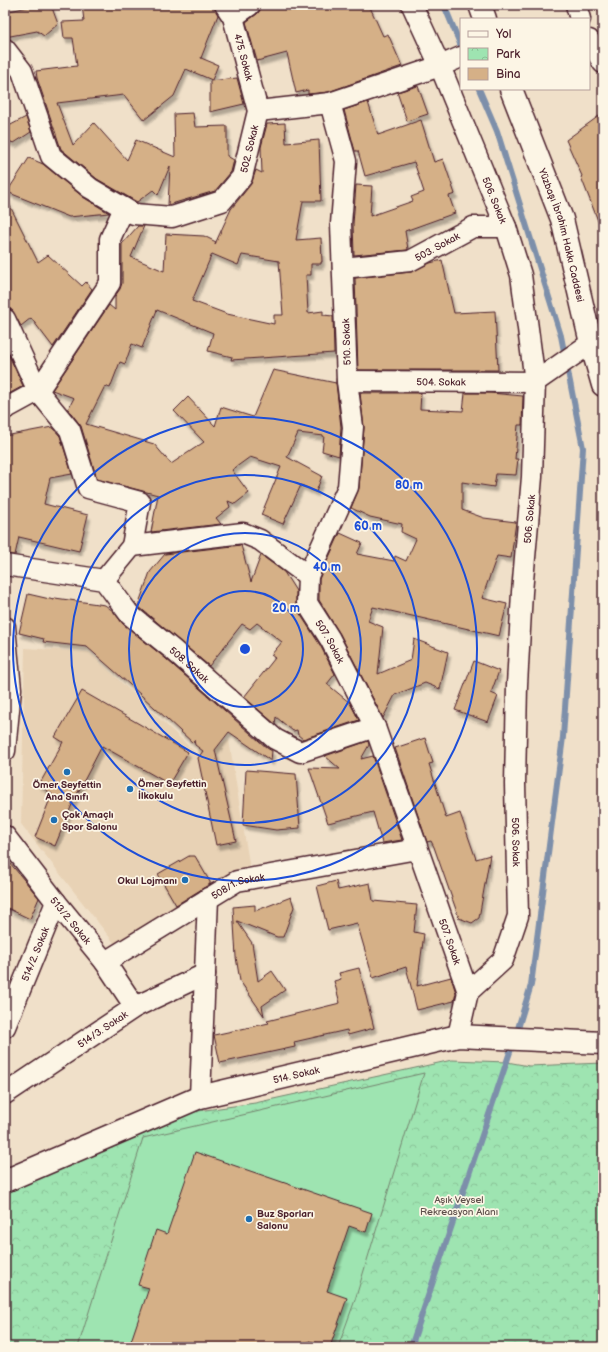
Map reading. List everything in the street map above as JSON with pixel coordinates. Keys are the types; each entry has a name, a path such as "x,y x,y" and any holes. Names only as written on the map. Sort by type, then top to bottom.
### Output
{"street":[{"path":"229,11 250,5"},
{"name":"506. Sokak","path":"412,5 448,62 506,227 521,275 535,382 532,477 522,592 517,685 515,784 518,916 503,960 468,992"},
{"path":"480,5 485,18"},
{"name":"475. Sokak","path":"229,11 258,111"},
{"name":"502. Sokak","path":"5,48 22,72 51,156 90,188 134,214 172,217 222,201 242,177 258,111 330,103 448,62"},
{"name":"Yüzbaşı İbrahim Hakkı Caddesi","path":"511,90 562,219 597,339 603,385"},
{"name":"510. Sokak","path":"308,576 348,487 353,427 347,381 340,224 346,161 330,103"},
{"path":"5,409 38,391 110,283 110,239 124,208"},
{"name":"503. Sokak","path":"343,268 410,261 473,227 506,227"},
{"path":"5,319 38,391 70,430 88,488 140,502 132,546 104,580 5,565"},
{"path":"535,382 597,339"},
{"name":"504. Sokak","path":"347,381 535,382"},
{"path":"132,546 243,534 260,540 308,576"},
{"name":"507. Sokak","path":"308,576 307,603 330,639 374,727 468,992"},
{"name":"508. Sokak","path":"104,580 130,615 172,649 275,739 300,752 374,727"},
{"path":"5,627 12,689 5,751"},
{"name":"513/2. Sokak","path":"5,836 105,962 135,1007"},
{"name":"508/1. Sokak","path":"200,1097 208,898 237,881 417,849"},
{"path":"105,962 208,898"},
{"name":"514/2. Sokak","path":"5,1027 56,902"},
{"name":"514/3. Sokak","path":"5,1094 135,1007 206,974"},
{"path":"458,1036 468,992"},
{"name":"514. Sokak","path":"5,1181 200,1097 458,1036 603,1043"}],"shaded area":[{"name":"Ömer Seyfettin İlkokulu","path":"25,648 89,652 196,753 229,740 250,869 118,948 21,824"}],"green space":[{"name":"Aşık Veysel Rekreasyon Alanı","path":"452,1060 507,1062 529,1066 603,1063 603,1347 5,1347 5,1188 177,1114 255,1103"},
{"name":"Buz Sporları Salonu","path":"424,1073 355,1300 338,1347 78,1347 143,1138"}],"building":[{"path":"37,5 51,5 58,24 44,36 37,31 5,37 5,12"},
{"path":"82,5 214,5 218,15 201,58 218,65 212,80 186,69 174,96 144,120 124,95 57,103 73,145 94,123 127,160 136,140 175,157 174,114 193,113 195,127 227,126 227,156 234,160 231,172 215,191 168,205 170,166 158,195 153,190 137,202 97,179 61,149 36,71 77,66 73,38 64,38 62,22 84,21"},
{"path":"261,5 369,5 383,36 388,34 402,66 328,92 308,94 308,90 296,93 287,53 257,61 246,22 257,14"},
{"path":"237,78 244,104 210,112 210,81"},
{"path":"418,86 428,114 407,121 397,92"},
{"path":"368,102 378,135 421,120 434,162 443,159 455,194 449,196 455,213 405,231 407,250 354,255 353,224 356,185 372,186 370,216 413,201 411,197 424,192 414,162 365,176 358,151 355,151 344,110"},
{"path":"603,113 602,231 581,177 582,176 566,140"},
{"path":"26,117 31,132 14,143 5,140 5,128"},
{"path":"285,123 286,143 319,140 321,201 303,201 296,240 321,238 322,262 321,264 311,264 311,275 306,275 308,313 323,311 323,315 333,316 334,353 231,360 232,357 208,351 213,333 157,310 142,348 132,344 125,364 120,362 110,388 105,386 86,424 154,444 171,464 204,442 174,411 188,397 215,426 221,407 253,417 273,370 336,383 341,427 339,456 322,451 324,436 298,433 287,457 322,476 316,492 301,485 283,524 261,515 281,467 250,457 232,470 249,493 235,504 228,501 230,507 216,518 221,524 151,532 158,495 97,479 81,426 68,409 74,398 52,390 109,305 115,310 115,296 122,283 122,244 138,226 144,226 131,257 164,271 166,234 204,236 216,242 231,209 251,184 256,170 262,173 261,147 267,124","holes":["212,254 238,265 242,255 279,261 283,315 274,315 274,324 227,314 192,301"]},
{"path":"29,158 43,164 83,197 109,213 69,217 7,192"},
{"path":"5,196 38,262 48,255 82,286 86,282 92,289 53,347 31,318 21,326 12,310 5,308"},
{"path":"442,260 454,313 495,311 498,370 358,370 355,278 411,272 430,263"},
{"path":"5,347 23,386 5,396"},
{"path":"360,393 421,393 420,409 463,411 465,393 490,393 523,396 522,425 518,425 515,459 518,459 516,475 496,474 494,487 462,482 462,510 484,518 516,522 511,558 497,556 482,598 507,604 499,636 373,607 368,621 383,627 378,674 411,660 414,639 448,652 440,689 425,683 395,695 383,718 340,634 319,600 319,579 340,533 362,543 357,554 394,561 395,556 406,561 416,539 401,532 402,524 370,517 351,508 359,488 364,428"},
{"path":"52,427 60,436 72,474 50,478 44,504 88,515 79,551 19,537 15,555 5,554 5,436"},
{"path":"241,545 251,582 261,555 284,572 296,591 297,609 320,645 335,674 327,684 350,703 359,720 303,739 298,735 297,730 293,731 276,717 275,724 244,697 275,658 271,655 282,642 257,623 250,629 242,624 209,666 138,606 150,572 165,554"},
{"path":"28,594 54,600 55,598 105,605 113,611 123,624 165,658 272,751 271,761 229,732 215,750 236,841 216,845 198,758 203,751 195,745 194,740 193,743 87,647 43,642 44,639 19,633"},
{"path":"474,661 499,671 491,693 498,696 488,722 455,710"},
{"path":"82,691 188,752 169,784 102,746 73,802 55,846 35,837 52,794 39,785 63,742 55,737"},
{"path":"425,738 433,763 429,764 446,818 460,813 476,859 490,855 479,918 472,923 459,918 434,847 431,841 427,842 395,748"},
{"path":"368,741 369,745 361,759 373,756 402,840 382,843 373,812 328,823 309,768 340,769 325,756"},
{"path":"246,770 296,774 300,828 276,830 243,825"},
{"name":"Okul Lojmanı","path":"189,856 195,856 210,884 176,905 158,874"},
{"path":"5,857 39,898 30,919 5,907"},
{"path":"336,881 338,890 370,883 373,901 417,905 414,932 424,934 417,986 451,977 456,993 454,1001 417,1010 406,967 373,978 357,923 328,930 317,886"},
{"path":"291,897 294,907 283,937 277,937 237,921 252,943 258,981 272,971 285,990 262,1006 264,1016 240,981 236,957 233,907 255,905 255,911"},
{"path":"359,968 374,1028 348,1035 347,1030 294,1042 295,1047 220,1063 214,1035 269,1023 267,1021 340,1003 334,981 341,979 339,973"},
{"path":"195,1152 372,1213 366,1232 349,1226 327,1291 347,1298 330,1347 309,1341 308,1347 129,1347 149,1288 138,1285 156,1230 167,1234"}],"waterway":[{"path":"444,5 460,44"},
{"path":"479,90 497,131 561,336 583,448 563,737 531,985 516,1035"},
{"path":"411,1347 513,1043"}],"place":[{"name":"Ömer Seyfettin Ana Sınıfı","path":"67,772"},
{"name":"Ömer Seyfettin İlkokulu","path":"130,789"},
{"name":"Çok Amaçlı Spor Salonu","path":"54,820"},
{"name":"Okul Lojmanı","path":"185,880"},
{"name":"Buz Sporları Salonu","path":"249,1219"}]}
